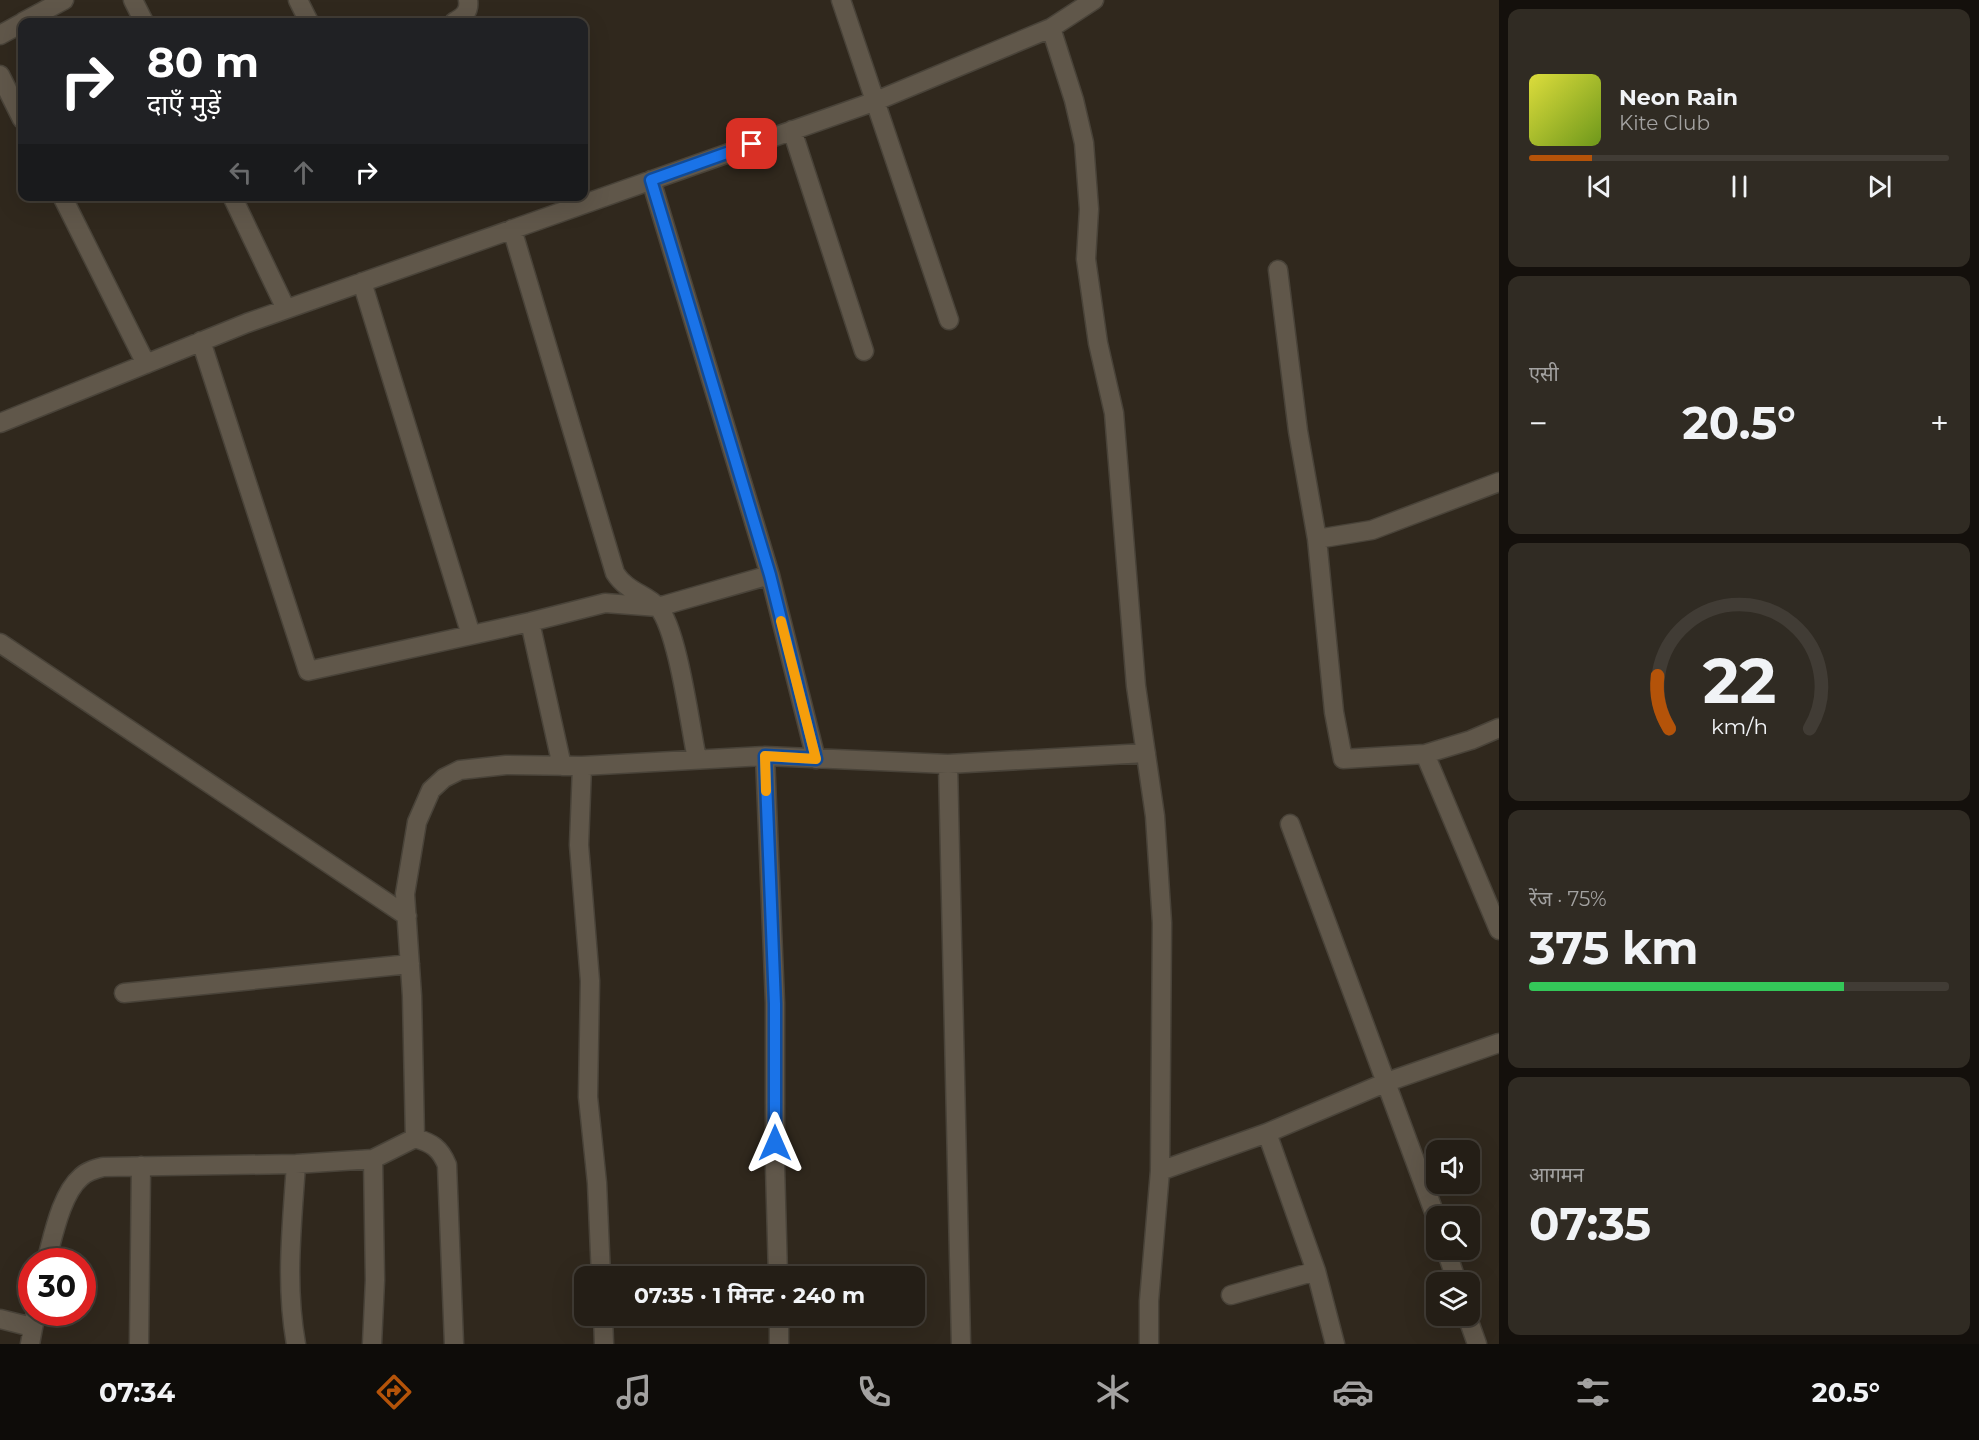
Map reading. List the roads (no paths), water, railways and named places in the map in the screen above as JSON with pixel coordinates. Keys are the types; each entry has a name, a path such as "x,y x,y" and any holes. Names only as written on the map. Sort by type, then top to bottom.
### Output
{"street":[{"path":"32,18 64,0"},
{"path":"133,0 142,18"},
{"path":"298,0 307,18"},
{"path":"460,18 465,15 469,6 468,0"},
{"path":"841,0 949,320"},
{"path":"0,423 286,309 876,101 1051,28 1094,0"},
{"path":"0,35 18,26"},
{"path":"1051,28 1074,100 1084,143 1089,209 1086,259 1098,343 1114,412 1136,686 1155,816 1162,923 1160,1171 1149,1301 1149,1344"},
{"path":"0,75 18,111"},
{"path":"792,130 864,351"},
{"path":"651,180 770,575 816,759"},
{"path":"64,201 146,364"},
{"path":"233,201 286,309"},
{"path":"512,229 615,573 621,583 658,607 672,634 697,759"},
{"path":"1278,270 1298,431 1317,539 1334,712 1343,759 1425,753 1471,740 1499,728"},
{"path":"362,282 471,635"},
{"path":"201,342 308,671 605,603 658,607 770,575"},
{"path":"1317,539 1372,530 1499,482"},
{"path":"530,622 562,766"},
{"path":"0,643 406,916"},
{"path":"415,1138 410,964 405,894 417,822 430,790 444,778 460,770 506,765 582,766 765,756 948,764 1146,753"},
{"path":"1425,753 1499,930"},
{"path":"765,756 775,1004 778,1266"},
{"path":"948,764 961,1344"},
{"path":"582,766 579,845 590,981 588,1097 597,1183 601,1266"},
{"path":"1290,825 1432,1206"},
{"path":"124,993 410,964"},
{"path":"1160,1171 1267,1132 1387,1082 1499,1043"},
{"path":"1267,1132 1316,1271 1335,1344"},
{"path":"50,1248 72,1187 81,1176 91,1170 103,1167 296,1164 373,1159 415,1138 437,1148 447,1165 454,1344"},
{"path":"372,1344 375,1280 373,1159"},
{"path":"296,1164 290,1263 290,1312 296,1344"},
{"path":"139,1344 141,1166"},
{"path":"1231,1295 1316,1271"},
{"path":"0,1319 33,1328"},
{"path":"603,1326 604,1344"},
{"path":"779,1326 779,1344"},
{"path":"1471,1326 1477,1344"}]}
